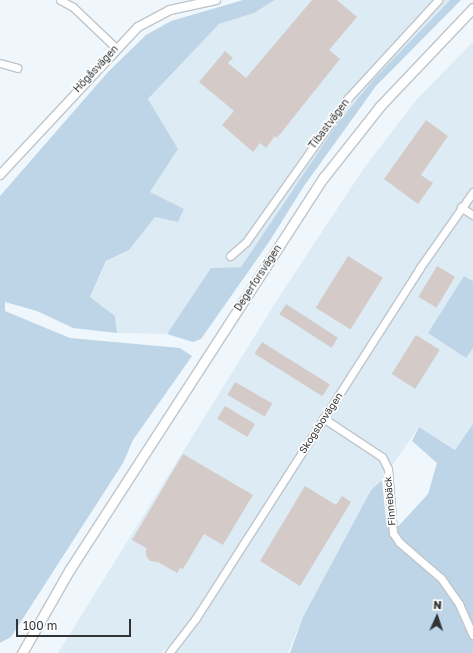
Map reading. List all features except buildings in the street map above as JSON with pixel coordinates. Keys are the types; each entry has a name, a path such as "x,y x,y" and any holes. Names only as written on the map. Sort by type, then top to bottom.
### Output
{"main road":[{"name":"Degerforsvägen","path":"16,653 36,616 70,568 324,177 380,106 473,8"},
{"name":"Degerforsvägen","path":"22,653 70,568"}],"street":[{"path":"60,0 73,7 116,48"},
{"name":"Högåsvägen","path":"0,175 138,26 159,15 216,0"},
{"name":"Tibastvägen","path":"230,256 246,242 321,132 353,92 438,0"},
{"path":"0,63 17,68"},
{"name":"Skogsbovägen","path":"169,653 196,618 323,418 461,207 473,192"},
{"path":"461,207 473,215"},
{"name":"Finnebäck","path":"323,418 382,457 388,469 393,533 398,542 441,578 459,604 473,635"}],"shaded area":[{"path":"243,0 275,0 254,13 219,24 148,99 178,149 150,192 184,209 178,222 155,217 129,250 106,261 90,297 115,316 117,333 73,328 37,311 5,302 5,311 70,338 180,348 192,356 133,440 123,463 11,637 0,643 0,196 108,72 146,35 171,21"},
{"path":"275,0 450,0 373,80 337,124 241,267 211,268 167,334 117,333 115,316 90,297 107,261 129,250 155,217 178,222 184,209 150,192 178,149 148,99 219,24 254,13"},
{"path":"450,0 461,0 376,86 304,186 269,242 201,339 193,342 167,334 211,268 241,267 337,124 373,80"},
{"path":"473,42 473,281 464,276 466,358 473,348 473,424 456,450 419,427 382,480 371,490 303,617 288,653 175,653 169,646 161,653 58,653 279,297 364,168 417,99"},
{"path":"464,276 473,281 473,348 466,358 428,333"},
{"path":"473,424 473,653 290,653 303,617 371,490 382,480 386,520 394,531 428,494 437,463 412,441 419,427 455,450"}]}
